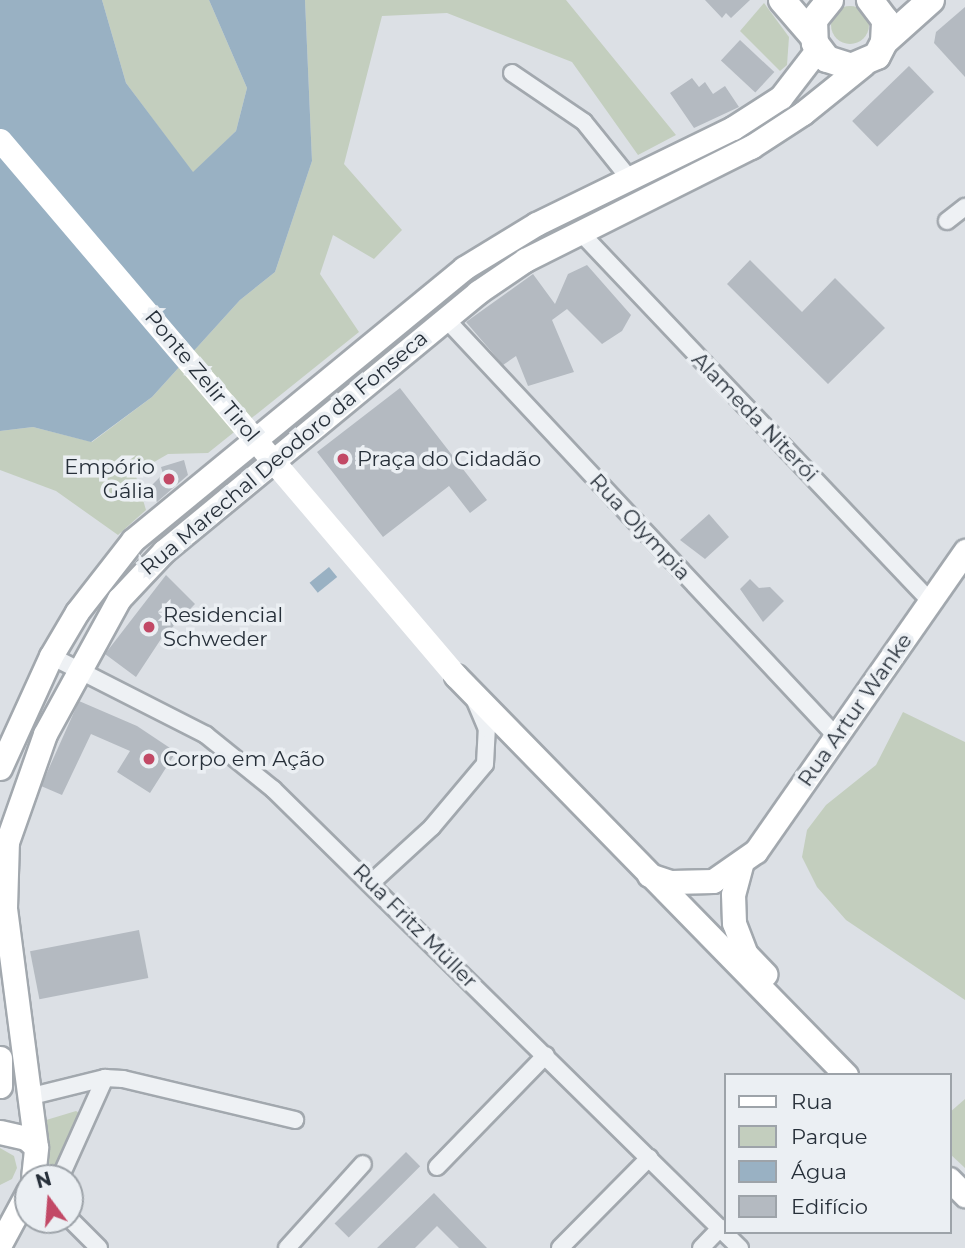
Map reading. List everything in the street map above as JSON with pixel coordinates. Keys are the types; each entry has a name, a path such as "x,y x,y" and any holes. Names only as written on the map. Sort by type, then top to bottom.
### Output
{"main road":[{"path":"782,0 838,65 864,64 931,0"},
{"path":"816,42 814,20 830,0"},
{"path":"870,0 885,20 884,43"},
{"name":"Rua Marechal Deodoro da Fonseca","path":"0,768 51,656 99,580 159,518 464,268 517,234 699,146 781,97 816,42"},
{"name":"Rua Marechal Deodoro da Fonseca","path":"34,1164 36,1147 5,908 7,842 27,774 76,671 119,599 164,551 274,458 445,318 525,260 715,167 803,114 864,64"},
{"name":"Ponte Zelir Tirol","path":"0,140 472,695 844,1073"},
{"path":"699,146 715,167"},
{"name":"Rua Artur Wanke","path":"645,873 692,884 726,876 741,865 788,808 835,736 965,551"},
{"path":"99,580 119,599"},
{"name":"Rua Artur Wanke","path":"741,865 732,908 746,954 857,1073"},
{"path":"0,1058 0,1086"},
{"path":"0,1132 26,1138 36,1147"},
{"path":"951,1181 965,1195"},
{"path":"0,1244 14,1217"}],"street":[{"path":"513,73 584,122 629,178"},
{"path":"947,221 965,207"},
{"name":"Alameda Niterói","path":"580,232 930,601"},
{"name":"Rua Olympia","path":"445,318 835,736"},
{"path":"274,458 454,671"},
{"name":"Rua Fritz Müller","path":"51,656 206,736 273,789 372,882 724,1232"},
{"path":"372,882 432,827 485,764 487,729 472,695"},
{"path":"437,1167 546,1055"},
{"path":"66,1164 105,1078"},
{"path":"28,1097 105,1078 295,1120"},
{"path":"559,1248 649,1158"},
{"path":"287,1248 363,1164"},
{"path":"701,1248 720,1228"},
{"path":"84,1233 99,1248"},
{"name":"Rua Fritz Müller","path":"726,1234 740,1248"}],"green space":[{"path":"102,0 209,0 247,88 236,131 193,173 126,83"},
{"path":"305,0 566,0 676,135 638,155 572,62 447,13 382,16 344,164 402,230 374,259 333,235 320,274 359,332 208,453 168,454 135,473 146,510 118,535 56,491 0,470 0,431 33,427 92,442 152,397 240,300 275,272 312,161"},
{"path":"764,3 789,37 787,65 780,71 740,31"},
{"path":"850,6 863,12 869,25 863,38 850,44 837,38 831,25 837,12"},
{"path":"903,712 965,742 965,1000 846,920 817,887 802,857 807,830 826,805 876,765"},
{"path":"965,1099 965,1168 951,1155 951,1111"},
{"path":"76,1111 81,1114 62,1164 50,1164 43,1150 43,1121"},
{"path":"0,1148 14,1156 16,1164 12,1179 0,1185"}],"water":[{"path":"0,0 102,0 126,83 193,172 236,131 247,88 209,0 305,0 312,161 275,272 240,300 152,397 91,442 33,427 0,431"},
{"path":"329,567 337,577 318,593 310,583"}],"building":[{"path":"705,0 750,0 731,18 726,13 722,18"},
{"path":"965,7 965,77 934,43 936,32"},
{"path":"740,40 774,72 755,93 721,60"},
{"path":"909,66 934,92 877,147 852,121"},
{"path":"692,78 699,87 705,82 713,94 725,86 739,107 694,128 670,93"},
{"path":"750,260 802,312 835,278 885,328 828,384 727,284"},
{"path":"587,265 631,315 622,331 602,344 567,309 552,320 574,372 528,386 516,356 503,365 466,322 533,274 555,304 568,274"},
{"path":"400,388 487,500 470,513 449,486 383,537 317,452"},
{"name":"Empório Gália","path":"184,460 188,475 157,502 146,491 163,474 161,467"},
{"path":"709,514 729,537 705,559 680,540"},
{"name":"Residencial Schweder","path":"166,575 195,604 161,639 136,677 105,654"},
{"path":"750,579 759,588 770,587 784,601 763,622 740,589"},
{"path":"79,701 137,726 176,752 150,793 117,772 130,751 91,734 62,795 41,786"},
{"path":"139,930 148,978 39,999 30,951"},
{"path":"406,1152 420,1166 349,1238 335,1223"},
{"path":"434,1193 487,1248 459,1248 437,1226 415,1248 377,1248"}],"place":[{"name":"Praça do Cidadão","path":"343,459"},
{"name":"Empório Gália","path":"169,479"},
{"name":"Residencial Schweder","path":"149,627"},
{"name":"Corpo em Ação","path":"149,759"}]}
